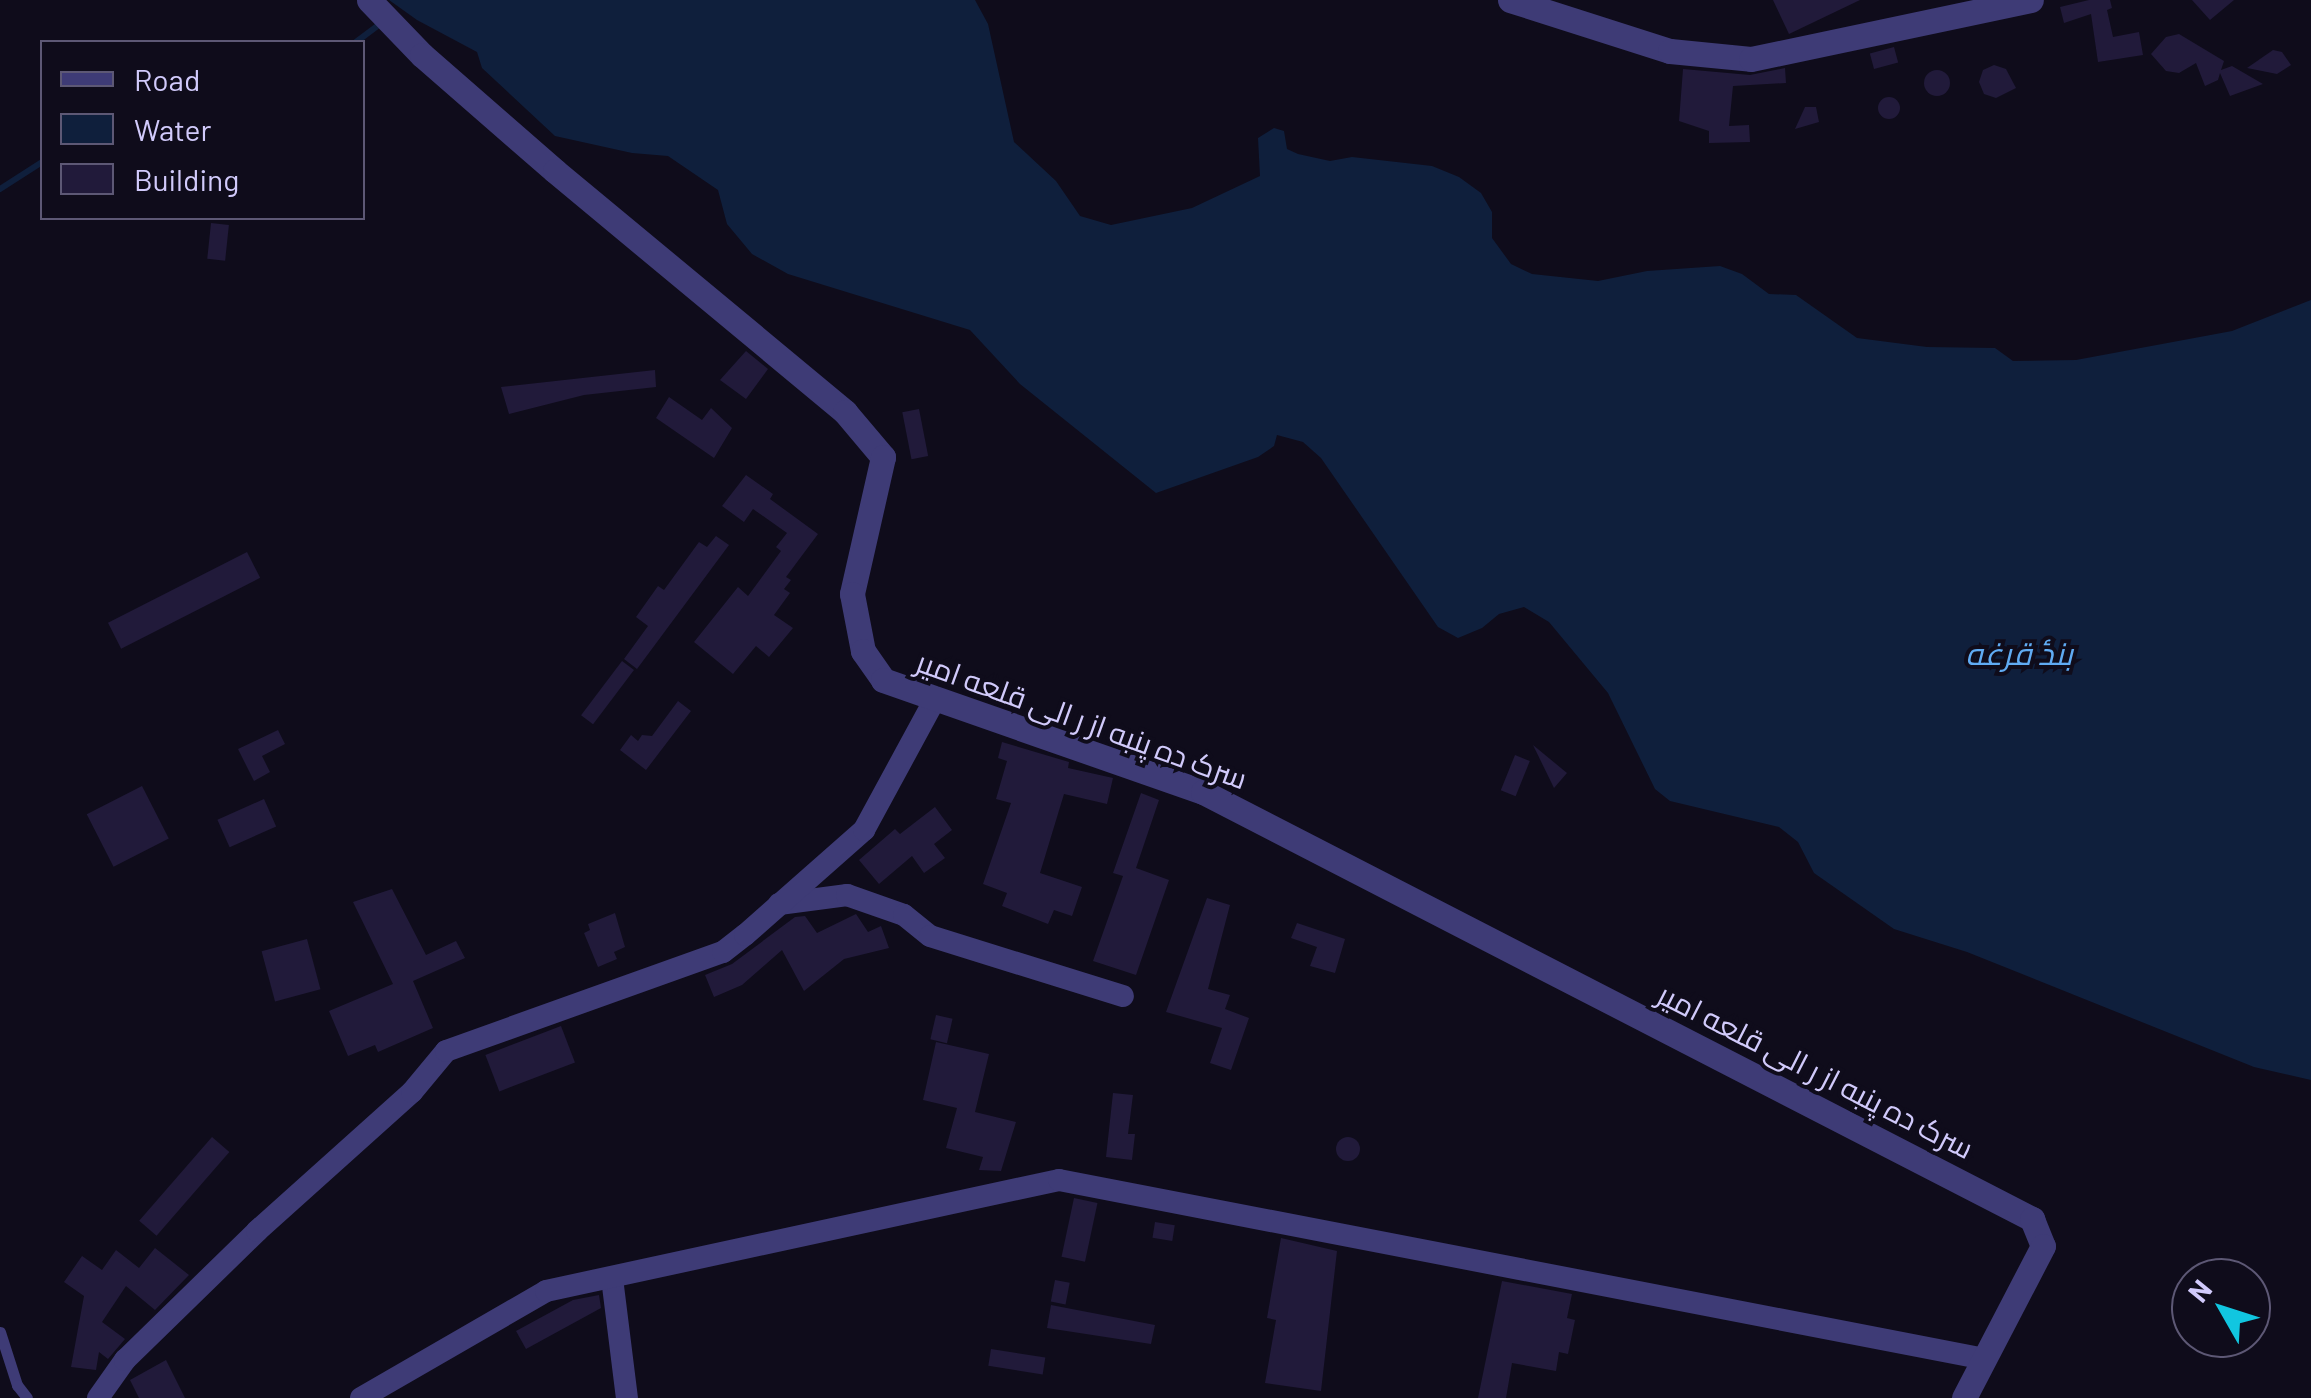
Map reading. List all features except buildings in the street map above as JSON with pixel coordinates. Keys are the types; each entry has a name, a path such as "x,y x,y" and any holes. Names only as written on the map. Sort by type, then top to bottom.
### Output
{"street":[{"path":"1510,0 1670,51 1751,59 2031,0"},
{"name":"سرک ده پنبه از ر الی قلعه امیر","path":"379,11 555,172 845,412 883,457 852,594 862,650 884,680 1202,792 2032,1218 2043,1246 1964,1398"},
{"path":"98,1398 125,1360 257,1232 412,1092 446,1051 723,952 864,830 936,699"},
{"path":"779,904 847,896 904,914 930,936 1124,996"},
{"path":"361,1398 546,1291 1058,1180 1986,1359"},
{"path":"612,1278 626,1398"}],"lane":[{"path":"0,1332 17,1385 27,1398"}],"water":[{"name":"بندٔ قرغه","path":"389,0 975,0 988,24 1014,142 1056,181 1080,216 1111,225 1192,208 1260,176 1258,138 1274,128 1284,131 1287,149 1298,154 1330,161 1352,157 1432,166 1459,177 1481,193 1492,212 1492,238 1511,264 1532,274 1598,281 1647,271 1720,266 1742,274 1769,294 1796,295 1857,338 1927,347 1995,348 2013,361 2076,360 2232,331 2311,300 2311,1080 2254,1067 1967,952 1894,929 1814,873 1798,842 1779,827 1670,801 1655,789 1608,693 1549,622 1524,607 1499,614 1482,628 1458,638 1438,627 1321,458 1303,442 1277,435 1274,446 1258,457 1156,493 1020,384 970,330 788,274 752,254 727,224 718,190 668,156 632,153 555,136 482,68 477,52"}],"waterway":[{"path":"359,40 383,22"},
{"path":"0,189 40,163"}]}
